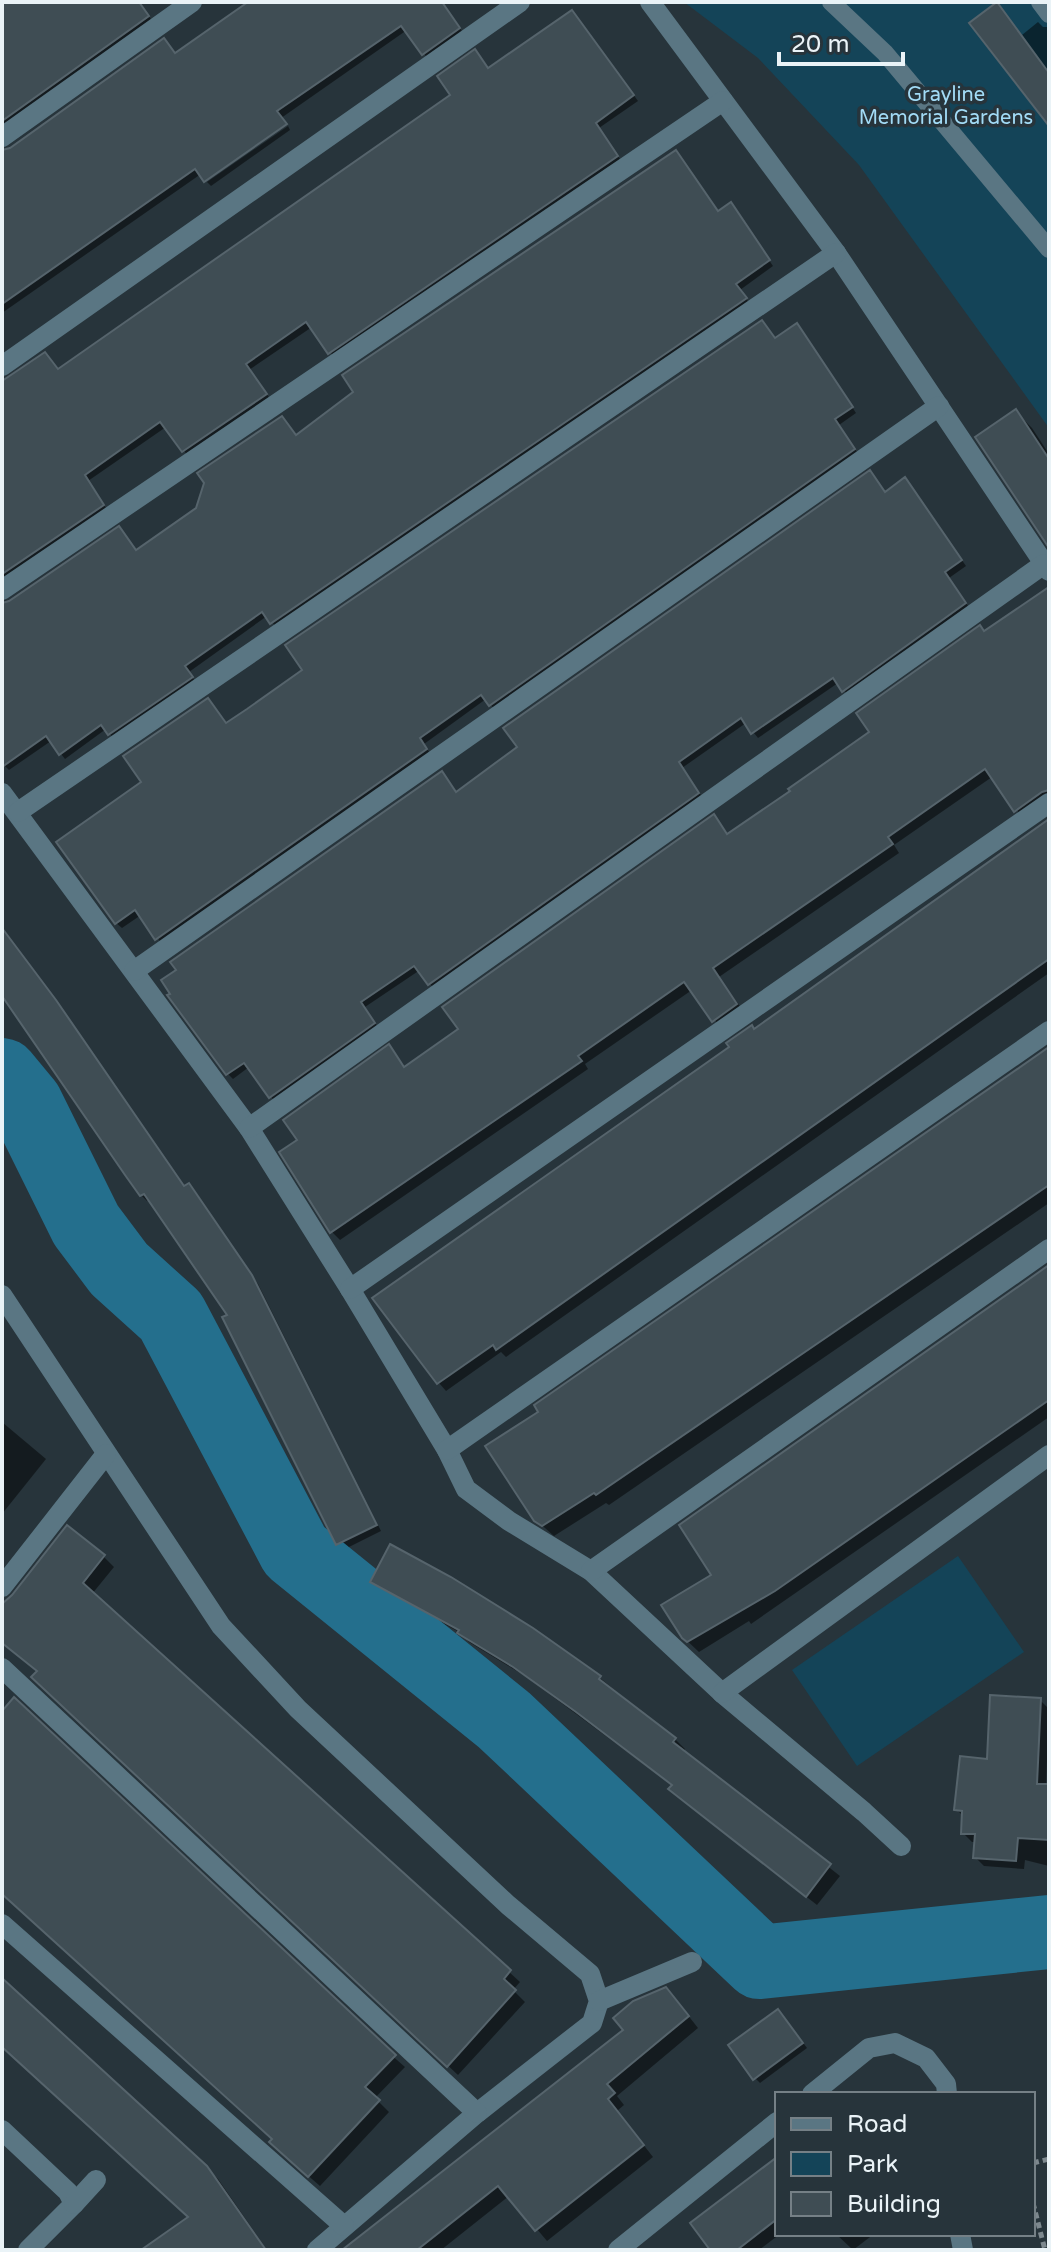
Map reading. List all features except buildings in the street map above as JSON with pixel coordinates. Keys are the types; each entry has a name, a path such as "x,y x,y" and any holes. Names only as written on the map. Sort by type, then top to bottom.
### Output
{"street":[{"path":"2,137 192,2"},
{"path":"2,366 520,2"},
{"path":"249,1128 1046,568 836,253 650,2"},
{"path":"2,590 723,101"},
{"path":"18,812 836,253"},
{"path":"134,971 939,406"},
{"path":"2,793 249,1128 447,1450 466,1489 509,1521 591,1571 722,1693 901,1846"},
{"path":"350,1289 1049,803"},
{"path":"447,1450 1049,1031"},
{"path":"591,1571 1049,1249"},
{"path":"2,1296 221,1626 298,1709 508,1905 590,1974 599,2001 592,2023 477,2113 317,2250"},
{"path":"2,1587 106,1454"},
{"path":"722,1693 1049,1455"},
{"path":"2,1668 477,2113"},
{"path":"2,1924 344,2226"},
{"path":"599,2001 692,1962"},
{"path":"814,2092 869,2048 895,2043 926,2058 946,2084 947,2092"},
{"path":"618,2250 775,2124"},
{"path":"2,2130 68,2192 74,2204"},
{"path":"28,2250 96,2180"}],"lane":[{"path":"831,2 885,53 1049,249"},
{"path":"1040,2 1049,14"}],"path":[{"path":"1035,2211 1045,2250"}],"green space":[{"name":"Grayline Memorial Gardens","path":"684,2 1049,2 1049,428 859,165 758,58"},
{"path":"958,1556 1024,1652 857,1766 792,1670"}],"waterway":[{"path":"2,1075 26,1104 86,1225 119,1269 171,1316 295,1551 504,1720 760,1962 1049,1932"}]}
